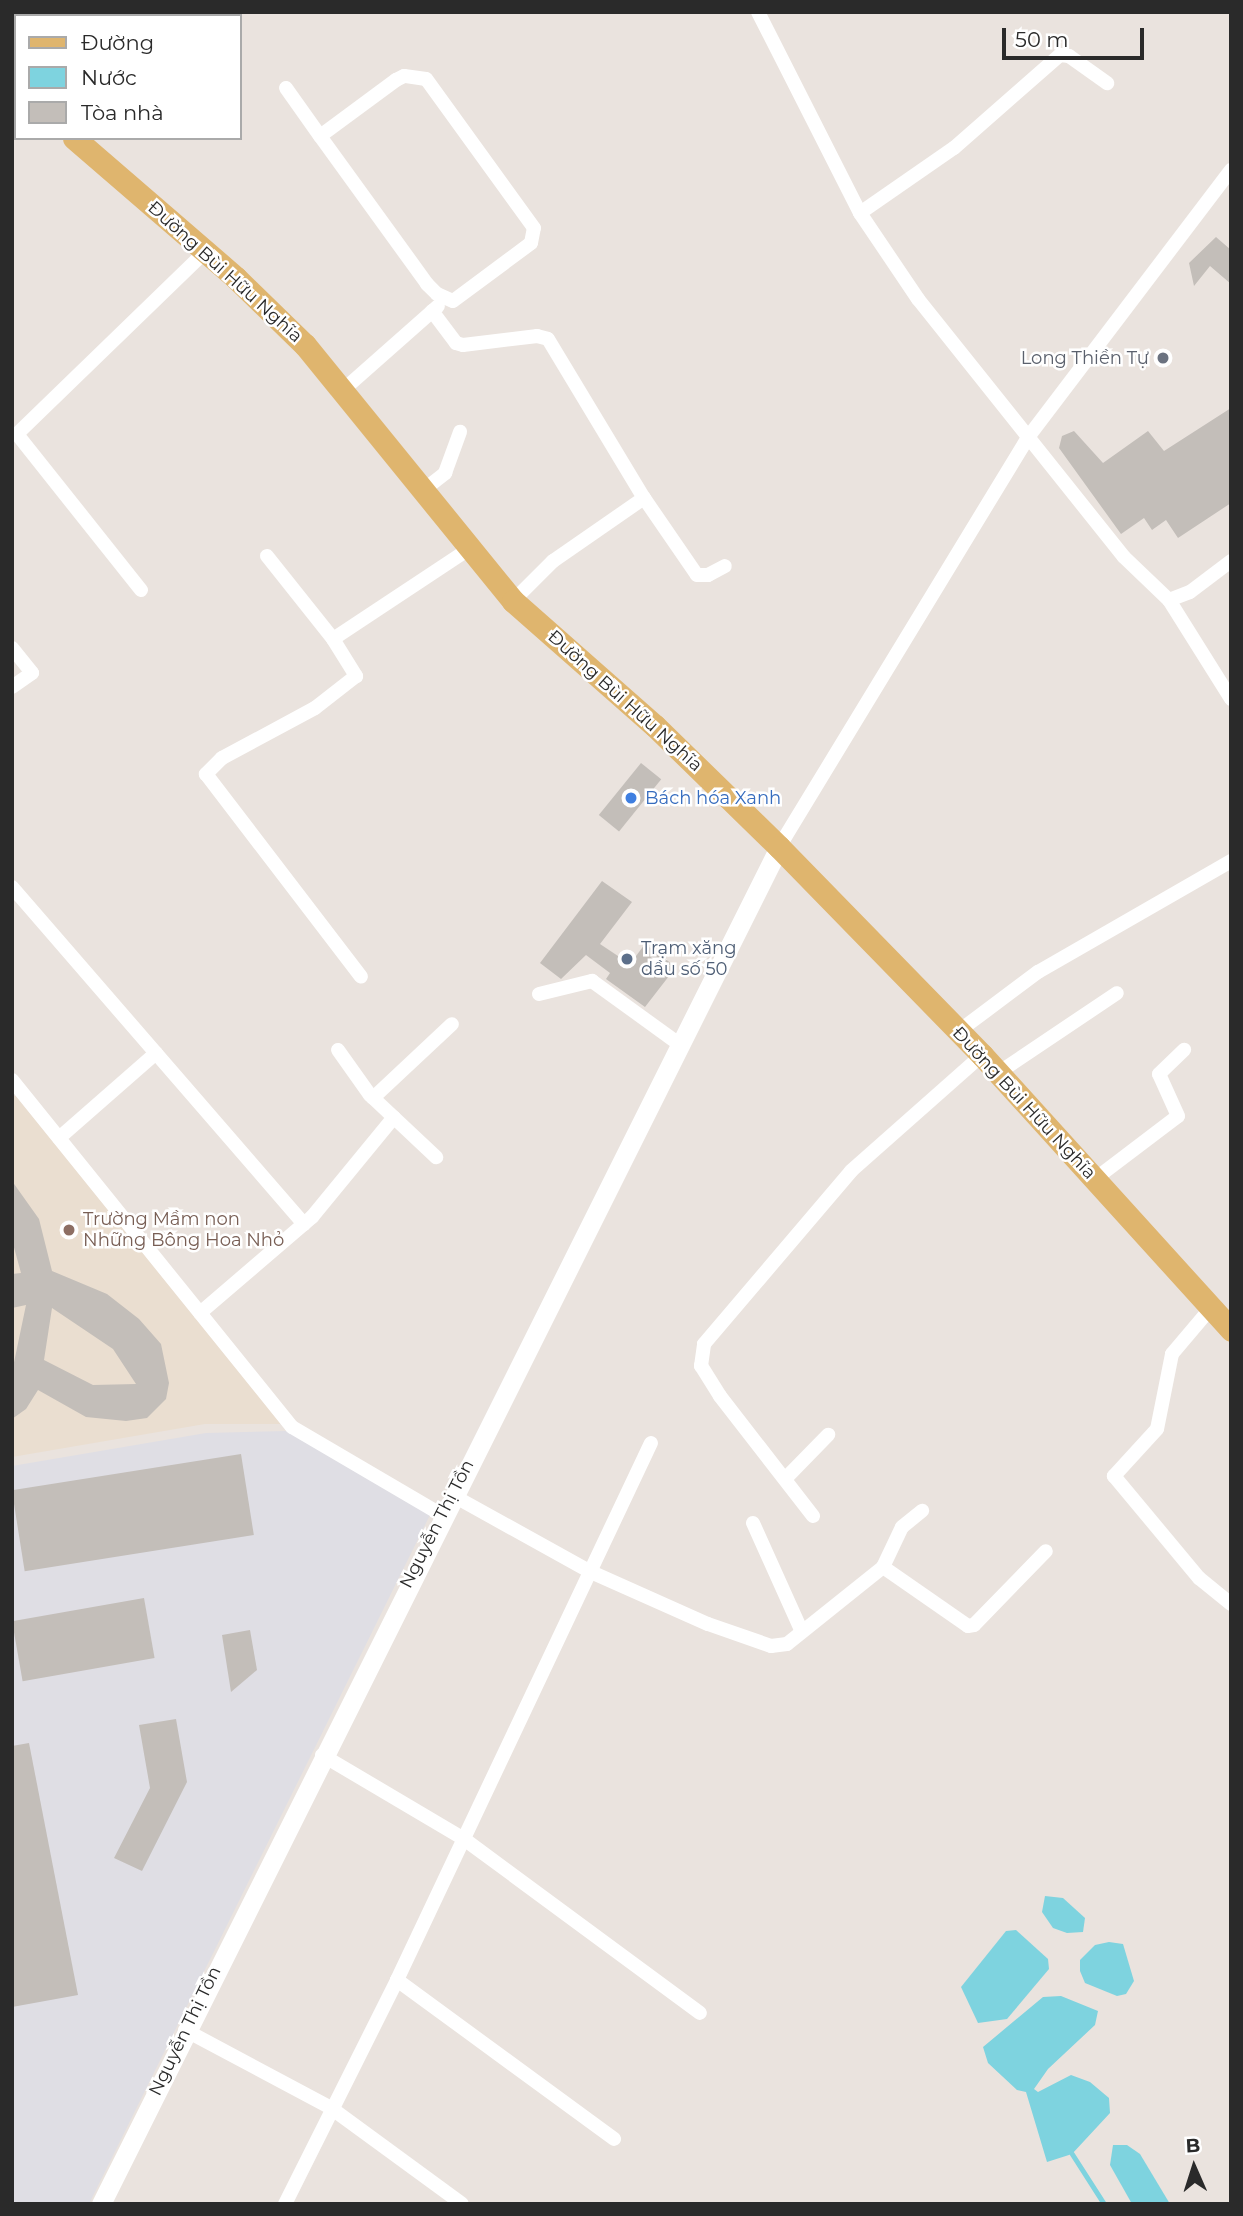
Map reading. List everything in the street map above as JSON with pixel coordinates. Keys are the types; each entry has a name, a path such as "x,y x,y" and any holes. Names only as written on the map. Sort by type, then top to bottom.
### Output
{"main road":[{"name":"Đường Bùi Hữu Nghĩa","path":"76,140 205,252 305,345 421,492 513,601 655,726 779,847 982,1055 1231,1330"}],"street":[{"path":"758,12 860,213 918,299 1124,557 1169,600 1231,699"},
{"path":"860,213 954,148 1059,55 1069,56 1107,83"},
{"path":"286,88 320,136 427,285 447,299 453,301 531,243 534,228 426,79 404,76 396,80 320,136"},
{"path":"779,847 1029,436 1231,170"},
{"path":"141,590 17,434 205,252"},
{"path":"342,391 447,299"},
{"path":"432,312 456,343 463,345 537,336 548,339 644,498 697,575 708,575 725,566"},
{"path":"421,492 445,473 460,432"},
{"path":"513,601 554,561 644,498"},
{"path":"333,639 469,549"},
{"path":"267,556 333,639 356,676 315,708 222,758 206,774 361,977"},
{"path":"1169,600 1190,592 1231,561"},
{"path":"12,649 32,673 12,687"},
{"name":"Nguyễn Thị Tồn","path":"101,2204 322,1755 779,847"},
{"path":"958,1031 1038,972 1231,862"},
{"path":"12,887 304,1224"},
{"path":"539,994 592,981 679,1044"},
{"path":"998,1073 1117,993"},
{"path":"373,1098 452,1024"},
{"path":"338,1050 373,1098 436,1157"},
{"path":"1095,1179 1178,1116 1159,1074 1184,1050"},
{"path":"59,1138 156,1053"},
{"path":"813,1516 701,1366 704,1344 851,1171 982,1055"},
{"path":"12,1080 292,1427 442,1515"},
{"path":"200,1312 304,1224 394,1117"},
{"path":"1210,1309 1172,1354 1157,1429 1114,1476 1199,1578 1231,1604"},
{"path":"785,1479 828,1435"},
{"path":"285,2204 397,1980 651,1443"},
{"path":"452,1495 591,1572 708,1624 771,1646 787,1644 801,1630 883,1567 902,1527 922,1511"},
{"path":"753,1523 801,1630"},
{"path":"883,1567 971,1626 1046,1551"},
{"path":"322,1755 464,1839 700,2013"},
{"path":"397,1980 614,2139"},
{"path":"185,2030 331,2108 462,2204"}],"shaded area":[{"name":"Trường Mầm non Những Bông Hoa Nhỏ","path":"12,1096 16,1096 281,1424 205,1424 12,1457"},
{"path":"287,1431 430,1515 89,2204 12,2204 12,1466 206,1433"}],"water":[{"path":"1045,1896 1063,1898 1085,1918 1083,1932 1067,1933 1053,1928 1042,1912"},
{"path":"1016,1930 1048,1959 1049,1969 1007,2019 978,2023 961,1987 1006,1931"},
{"path":"1109,1942 1123,1944 1134,1981 1126,1994 1117,1996 1085,1983 1080,1971 1080,1960 1095,1945"},
{"path":"1061,1996 1098,2011 1095,2025 1048,2069 1034,2089 1038,2092 1071,2075 1090,2082 1109,2098 1110,2113 1072,2154 1047,2162 1026,2092 1017,2090 988,2063 983,2047 1043,1997"},
{"path":"1113,2145 1127,2145 1140,2154 1170,2204 1132,2204 1110,2165"}],"building":[{"path":"1216,237 1231,250 1231,284 1210,266 1194,286 1189,263"},
{"path":"1231,408 1231,503 1178,538 1166,520 1152,530 1144,518 1121,534 1059,448 1062,436 1074,431 1103,463 1148,431 1164,451"},
{"name":"Bách hóa Xanh","path":"641,763 661,779 619,831 599,815"},
{"path":"602,881 632,902 600,944 630,964 645,944 676,967 645,1007 606,979 610,973 586,955 561,979 540,963"},
{"path":"12,1181 39,1219 52,1271 107,1294 139,1319 161,1344 169,1383 166,1399 147,1418 126,1421 86,1417 38,1390 26,1409 12,1419 12,1372 26,1305 12,1308 12,1274 21,1273 12,1240","holes":["52,1308 113,1349 136,1384 93,1385 44,1360"]},
{"path":"241,1454 254,1535 25,1571 12,1490"},
{"path":"144,1598 155,1658 23,1681 12,1621"},
{"path":"250,1630 257,1670 231,1692 222,1635"},
{"path":"176,1719 187,1782 142,1871 114,1858 150,1788 139,1725"},
{"path":"29,1743 78,1995 12,2007 12,1746"}],"waterway":[{"path":"1072,2154 1104,2204"}],"place":[{"name":"Long Thiền Tự","path":"1163,358"},
{"name":"Bách hóa Xanh","path":"631,798"},
{"name":"Trạm xăng dầu số 50","path":"627,959"},
{"name":"Trường Mầm non Những Bông Hoa Nhỏ","path":"69,1230"}]}
